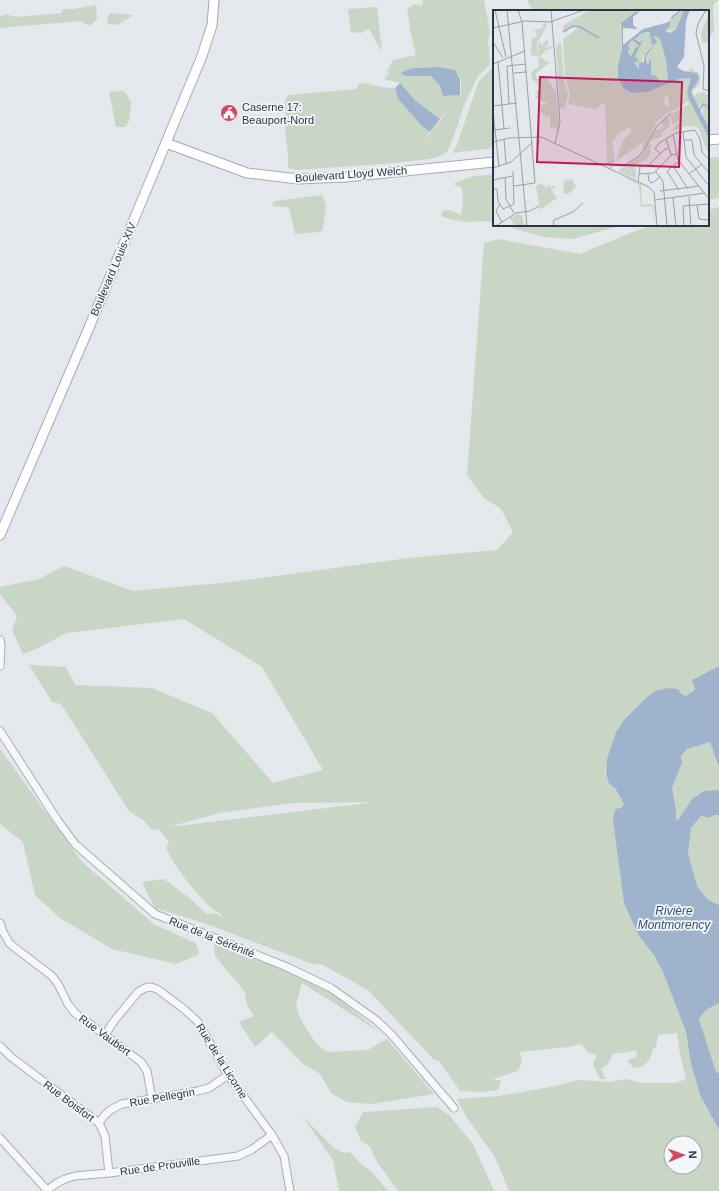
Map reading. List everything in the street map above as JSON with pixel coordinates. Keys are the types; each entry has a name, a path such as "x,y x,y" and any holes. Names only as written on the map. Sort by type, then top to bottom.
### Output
{"main road":[{"name":"Boulevard Louis-XIV","path":"0,535 202,56 212,25 214,0"},
{"path":"709,140 719,139"},
{"name":"Boulevard Lloyd Welch","path":"166,142 247,173 298,179 346,177 493,162"}],"street":[{"path":"0,640 0,666"},
{"name":"Rue de la Sérénité","path":"0,731 74,844 155,914 287,967 331,988 376,1020 391,1034 454,1108"},
{"name":"Rue Vaubert","path":"0,923 10,944 52,976 75,1013 142,1062 147,1071 152,1099"},
{"name":"Rue de la Licorne","path":"105,1035 114,1021 138,992 145,988 151,987 157,989 184,1009 198,1022 228,1075 272,1135 284,1156 290,1191"},
{"name":"Rue Boisfort","path":"0,1046 11,1057 99,1123 105,1136 110,1173"},
{"name":"Rue Pellegrin","path":"99,1123 105,1113 122,1104 209,1088 228,1075"},
{"name":"Rue de Prouville","path":"47,1191 57,1183 75,1176 110,1173 238,1156 251,1150 272,1135"},
{"path":"1,1142 47,1191"}],"green space":[{"path":"423,0 484,0 490,31 488,40 490,65 478,76 464,106 447,152 430,159 395,163 297,170 288,168 285,100 289,95 356,89 360,83 395,88 398,99 422,126 430,132 419,147 451,107 440,119 416,101 400,83 384,79 389,74 387,70 393,60 416,55 407,9 414,4 422,6","holes":["438,67 455,70 461,79 461,95 443,96 440,86 431,76 400,73 412,68"]},
{"path":"528,0 718,0 713,6 714,30 709,39 709,10 534,10 529,5"},
{"path":"96,5 97,19 90,26 80,21 0,28 0,17 5,14 16,17 62,13 63,9 74,9"},
{"path":"377,7 382,52 369,29 361,33 351,32 348,9"},
{"path":"110,13 133,15 118,25 108,24 107,19"},
{"path":"493,68 493,148 452,153 456,147 479,81"},
{"path":"124,91 131,102 129,121 125,127 116,127 109,92"},
{"path":"719,157 719,198 709,200 709,158"},
{"path":"493,175 493,223 484,221 464,222 442,217 442,211 450,210 461,215 463,203 462,188 453,184 473,176"},
{"path":"322,195 326,205 323,229 320,232 295,234 289,207 272,206 274,201"},
{"path":"719,207 719,666 692,680 695,690 686,696 681,694 616,732 604,774 606,774 609,784 615,788 624,804 621,808 639,936 654,955 663,972 686,1032 691,1064 700,1095 719,1130 719,1191 509,1191 495,1157 467,1118 457,1099 499,1096 579,1080 609,1082 626,1079 642,1083 676,1083 686,1079 677,1033 658,1035 656,1047 653,1049 649,1061 642,1067 634,1068 627,1061 637,1056 636,1051 613,1054 608,1064 601,1069 606,1079 600,1079 593,1064 597,1056 588,1052 581,1044 568,1047 520,1052 522,1062 518,1071 493,1079 501,1081 498,1090 483,1092 460,1091 438,1060 434,1060 369,991 323,965 312,964 204,923 155,908 142,882 164,879 207,914 214,913 223,917 209,906 180,871 166,848 169,842 159,829 152,830 144,821 129,811 61,704 52,702 29,665 66,667 75,685 152,688 212,713 273,783 323,770 262,667 184,619 67,633 23,654 12,630 17,616 0,594 0,587 39,579 64,566 133,591 232,582 408,558 497,550 513,532 501,509 483,497 467,475 484,243 499,239 580,254 650,226 709,226 709,210","holes":["376,802 169,827 219,813 293,803"]},
{"path":"506,226 619,226 573,239 544,237"},
{"path":"710,742 719,767 719,790 704,791 692,799 679,820 676,820 676,809 672,788 682,763 681,756 686,749"},
{"path":"0,749 82,862 155,925 196,943 199,954 176,964 112,949 60,918 35,895 23,842 0,824"},
{"path":"714,815 719,815 719,905 707,899 697,886 688,853 691,828 701,816 709,818"},
{"path":"214,944 268,964 327,989 381,1033 302,983 296,1005 300,1018 313,1039 322,1049 330,1052 368,1050 387,1039 434,1094 372,1104 347,1102 331,1093 320,1074 303,1064 272,1032 255,1047 239,1022 254,1016 247,1005 245,992 215,956"},
{"path":"719,1003 719,1073 716,1072 699,1019 706,1010"},
{"path":"437,1107 449,1115 473,1144 494,1191 398,1191 377,1162 370,1146 361,1141 355,1127 363,1112"},
{"path":"303,1117 334,1148 344,1153 350,1152 361,1164 372,1172 388,1191 339,1191 333,1160"}],"water":[{"path":"438,67 455,70 460,79 460,95 443,96 440,86 431,76 406,76 400,73 412,68"},
{"path":"400,83 416,101 440,119 430,132 422,126 398,99 395,88"},
{"name":"Rivière Montmorency","path":"719,666 719,767 710,742 687,749 681,756 682,763 672,788 676,809 676,820 678,820 692,799 704,791 719,790 719,815 714,815 709,818 701,816 691,828 688,853 697,886 707,899 719,905 719,1003 706,1010 699,1019 716,1072 719,1073 719,1130 700,1095 691,1064 686,1032 663,972 654,955 639,936 624,903 613,819 615,809 621,808 624,804 615,788 609,784 606,774 607,759 616,732 625,719 645,699 655,691 668,688 678,689 681,694 686,696 695,690 692,680"}],"place":[{"name":"Caserne 17: Beauport-Nord","path":"229,113"}]}
